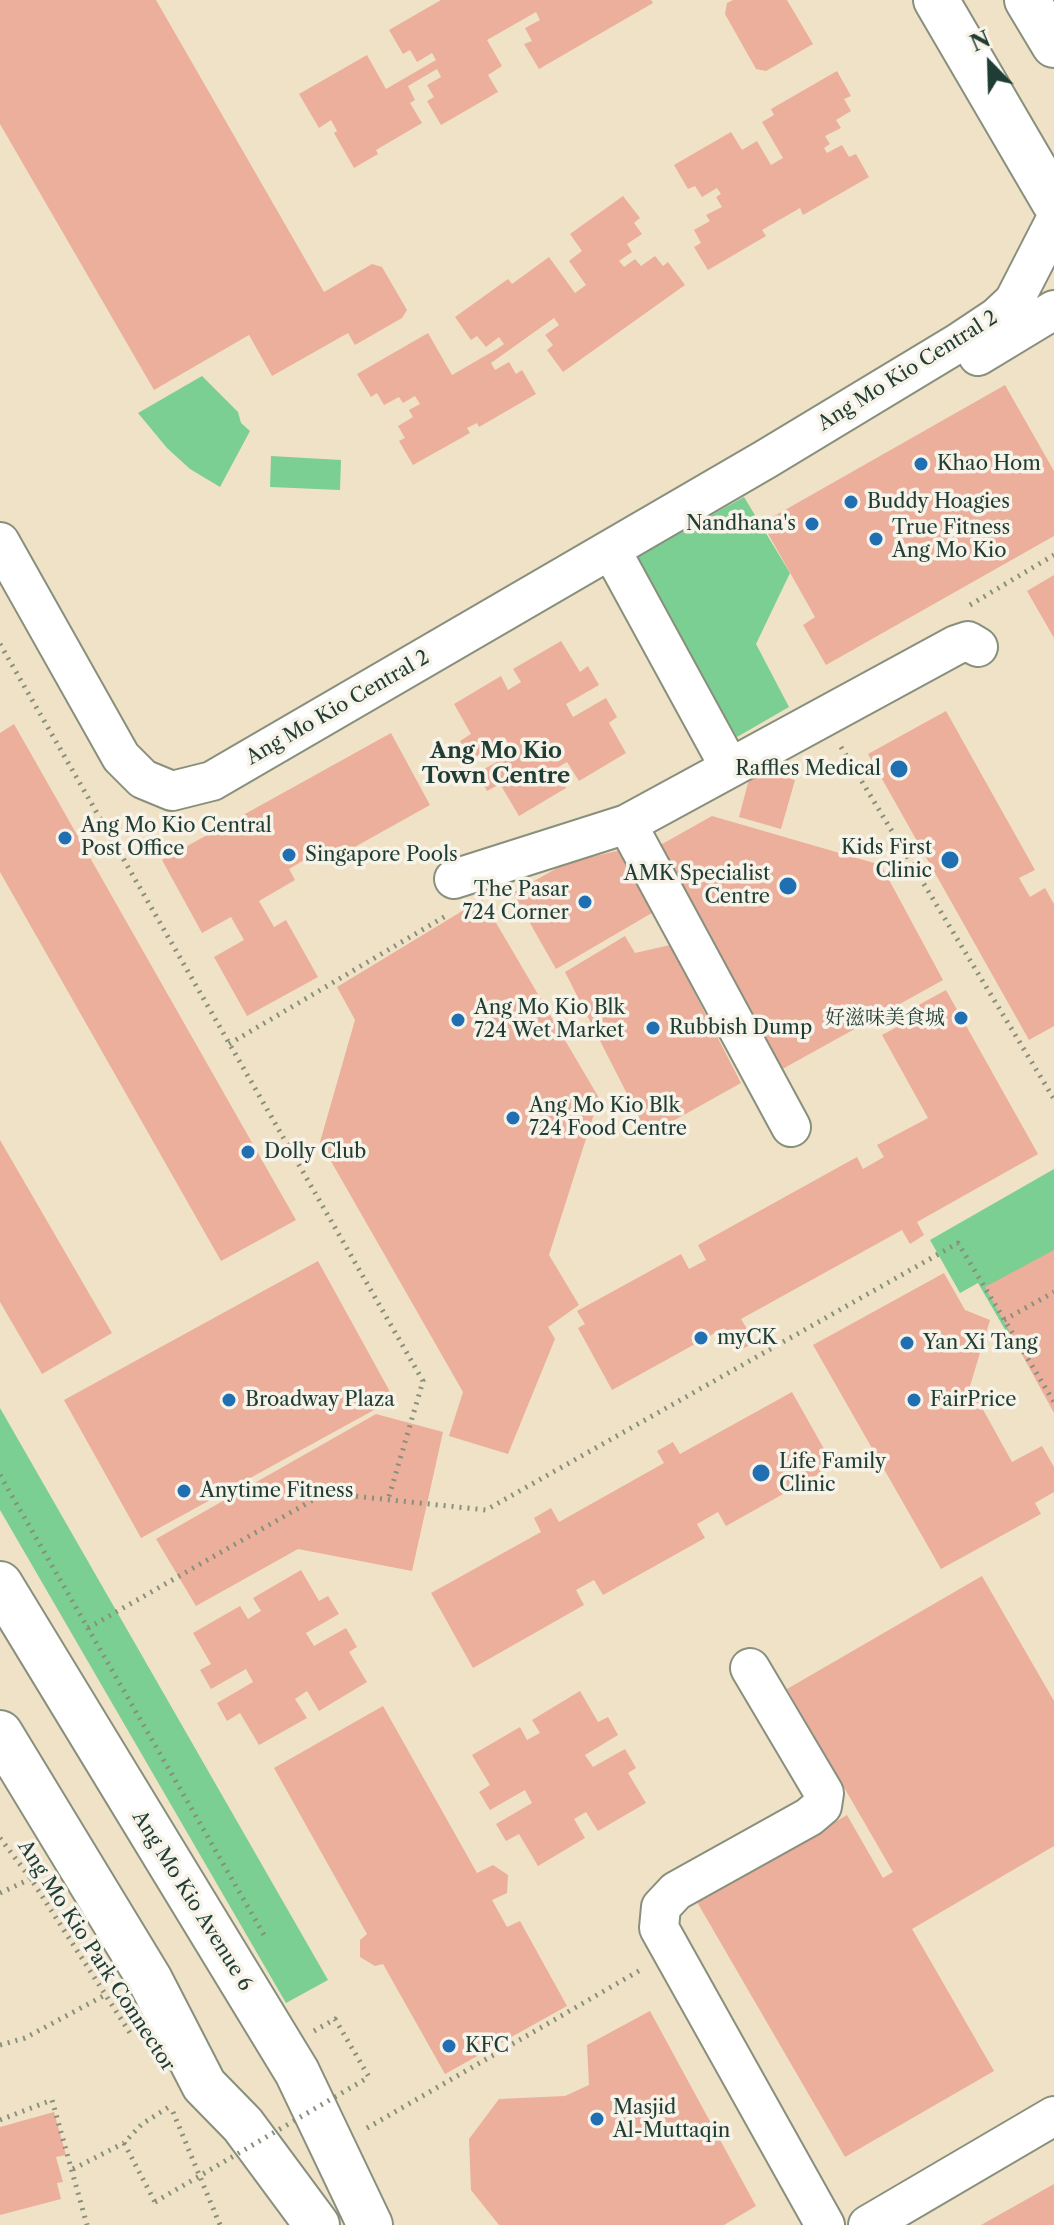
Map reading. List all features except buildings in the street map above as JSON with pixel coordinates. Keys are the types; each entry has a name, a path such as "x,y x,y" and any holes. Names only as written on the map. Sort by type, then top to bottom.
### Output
{"main road":[{"path":"936,0 1054,202"},
{"path":"1027,0 1054,45"},
{"name":"Ang Mo Kio Avenue 6","path":"0,1584 308,2040 370,2225"},
{"path":"1,1737 150,1980 204,2085 243,2125 317,2225"}],"street":[{"name":"Ang Mo Kio Central 2","path":"0,542 121,757 143,779 172,791 212,781 766,459 997,317 1014,301 1028,278 1054,223"},
{"name":"Ang Mo Kio Central 2","path":"766,459 790,457 834,438 1054,310"},
{"path":"611,550 730,768"},
{"path":"454,879 627,824 956,645 968,641 978,647"},
{"path":"627,824 791,1127"},
{"path":"750,1668 823,1807 676,1891 661,1907 659,1928 825,2225"},
{"path":"868,2225 1054,2116"}],"path":[{"path":"0,644 423,1381 388,1500"},
{"path":"835,739 1054,1099"},
{"path":"88,1628 325,1493 486,1510 958,1243 1054,1402"},
{"path":"1004,1320 1054,1292"},
{"path":"0,1475 270,1947"},
{"name":"Ang Mo Kio Park Connector","path":"0,1838 31,1879 131,2034"},
{"path":"0,1893 30,1879"},
{"path":"367,2128 672,1952"},
{"path":"0,2045 25,2038 106,1995"},
{"path":"308,2040 310,2015"},
{"path":"124,2143 155,2202 369,2077 335,2019 308,2040"},
{"path":"344,2075 356,2100"},
{"name":"Ang Mo Kio Park Connector","path":"165,2095 220,2225"},
{"path":"0,2120 52,2100 87,2225"},
{"path":"73,2169 124,2143 142,2124 170,2106"},
{"path":"362,2114 373,2142"}],"green space":[{"path":"202,376 238,412 241,423 250,431 220,487 190,469 167,448 138,413"},
{"path":"271,456 341,460 340,490 270,487"},
{"path":"744,497 790,573 756,644 789,707 737,737 632,559"},
{"path":"1054,1169 1054,1306 1007,1333 978,1283 960,1293 930,1240"},
{"path":"0,1408 328,1980 286,2003 0,1510"}],"place":[{"name":"Khao Hom","path":"921,464"},
{"name":"Buddy Hoagies","path":"851,502"},
{"name":"Nandhana's","path":"812,524"},
{"name":"True Fitness Ang Mo Kio","path":"876,539"},
{"name":"Raffles Medical","path":"899,769"},
{"name":"Ang Mo Kio Central Post Office","path":"65,838"},
{"name":"Singapore Pools","path":"289,855"},
{"name":"Kids First Clinic","path":"950,860"},
{"name":"AMK Specialist Centre","path":"788,886"},
{"name":"The Pasar 724 Corner","path":"585,902"},
{"name":"好滋味美食城","path":"961,1018"},
{"name":"Ang Mo Kio Blk 724 Wet Market","path":"458,1020"},
{"name":"Rubbish Dump","path":"653,1028"},
{"name":"Ang Mo Kio Blk 724 Food Centre","path":"513,1118"},
{"name":"Dolly Club","path":"248,1152"},
{"name":"myCK","path":"701,1338"},
{"name":"Yan Xi Tang","path":"907,1343"},
{"name":"Broadway Plaza","path":"229,1400"},
{"name":"FairPrice","path":"914,1400"},
{"name":"Life Family Clinic","path":"761,1473"},
{"name":"Anytime Fitness","path":"184,1491"},
{"name":"KFC","path":"449,2046"},
{"name":"Masjid Al-Muttaqin","path":"597,2119"}],"district":[{"name":"Ang Mo Kio Town Centre","path":"496,764"}]}
